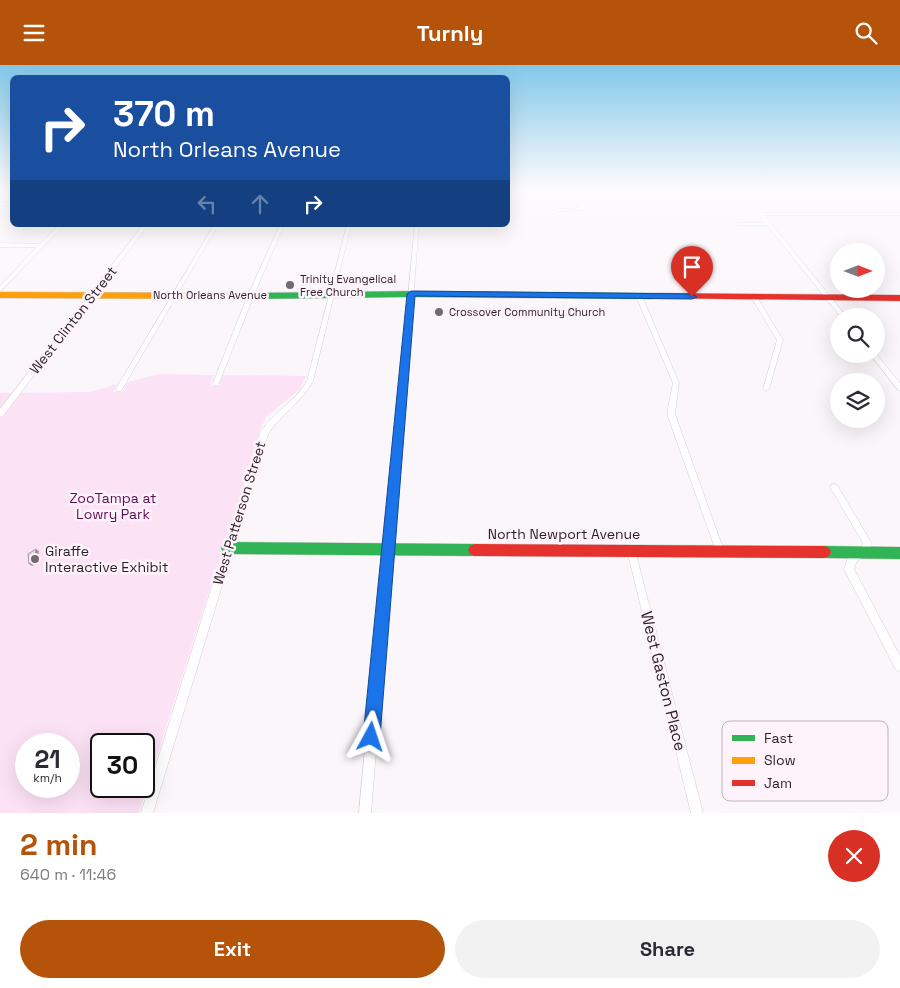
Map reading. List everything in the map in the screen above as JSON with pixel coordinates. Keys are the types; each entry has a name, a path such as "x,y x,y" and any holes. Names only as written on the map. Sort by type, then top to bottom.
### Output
{"street":[{"path":"739,224 768,224 837,308"},
{"path":"0,289 60,227"},
{"name":"West Clinton Street","path":"0,414 144,227"},
{"path":"119,389 215,227"},
{"path":"216,383 251,295 281,227"},
{"name":"West Patterson Street","path":"147,813 264,433 274,417 302,393 308,385 348,227"},
{"path":"365,813 418,227"},
{"path":"0,245 42,246"},
{"name":"North Orleans Avenue","path":"0,295 175,294 331,296 411,294 900,298"},
{"path":"639,296 676,383 671,414 720,551"},
{"path":"754,297 780,340 766,389"},
{"path":"880,363 900,388"},
{"path":"834,487 867,542 867,547 851,561 849,569 900,667"},
{"name":"North Newport Avenue","path":"228,548 900,553"},
{"name":"West Gaston Place","path":"631,550 697,813"}],"green space":[{"name":"ZooTampa at Lowry Park","path":"159,374 214,375 210,386 219,386 223,375 306,376 300,389 266,417 259,433 155,762 155,733 90,733 90,798 144,798 139,813 0,813 0,393 90,392 117,384 113,392 122,392 128,382"}],"building":[{"path":"36,549 36,560 29,564 28,554"}],"traffic: fast":[{"path":"247,296 411,294 651,296"},
{"path":"228,548 475,550"},
{"path":"824,552 900,553"}],"traffic: slow":[{"path":"0,295 247,296"}],"traffic: jam":[{"path":"651,296 900,298"},
{"path":"475,550 824,552"}],"place":[{"name":"Trinity Evangelical Free Church","path":"290,285"},
{"name":"Crossover Community Church","path":"439,312"},
{"name":"Giraffe Interactive Exhibit","path":"35,559"}],"route":[{"path":"371,737 411,294 692,297"}]}
